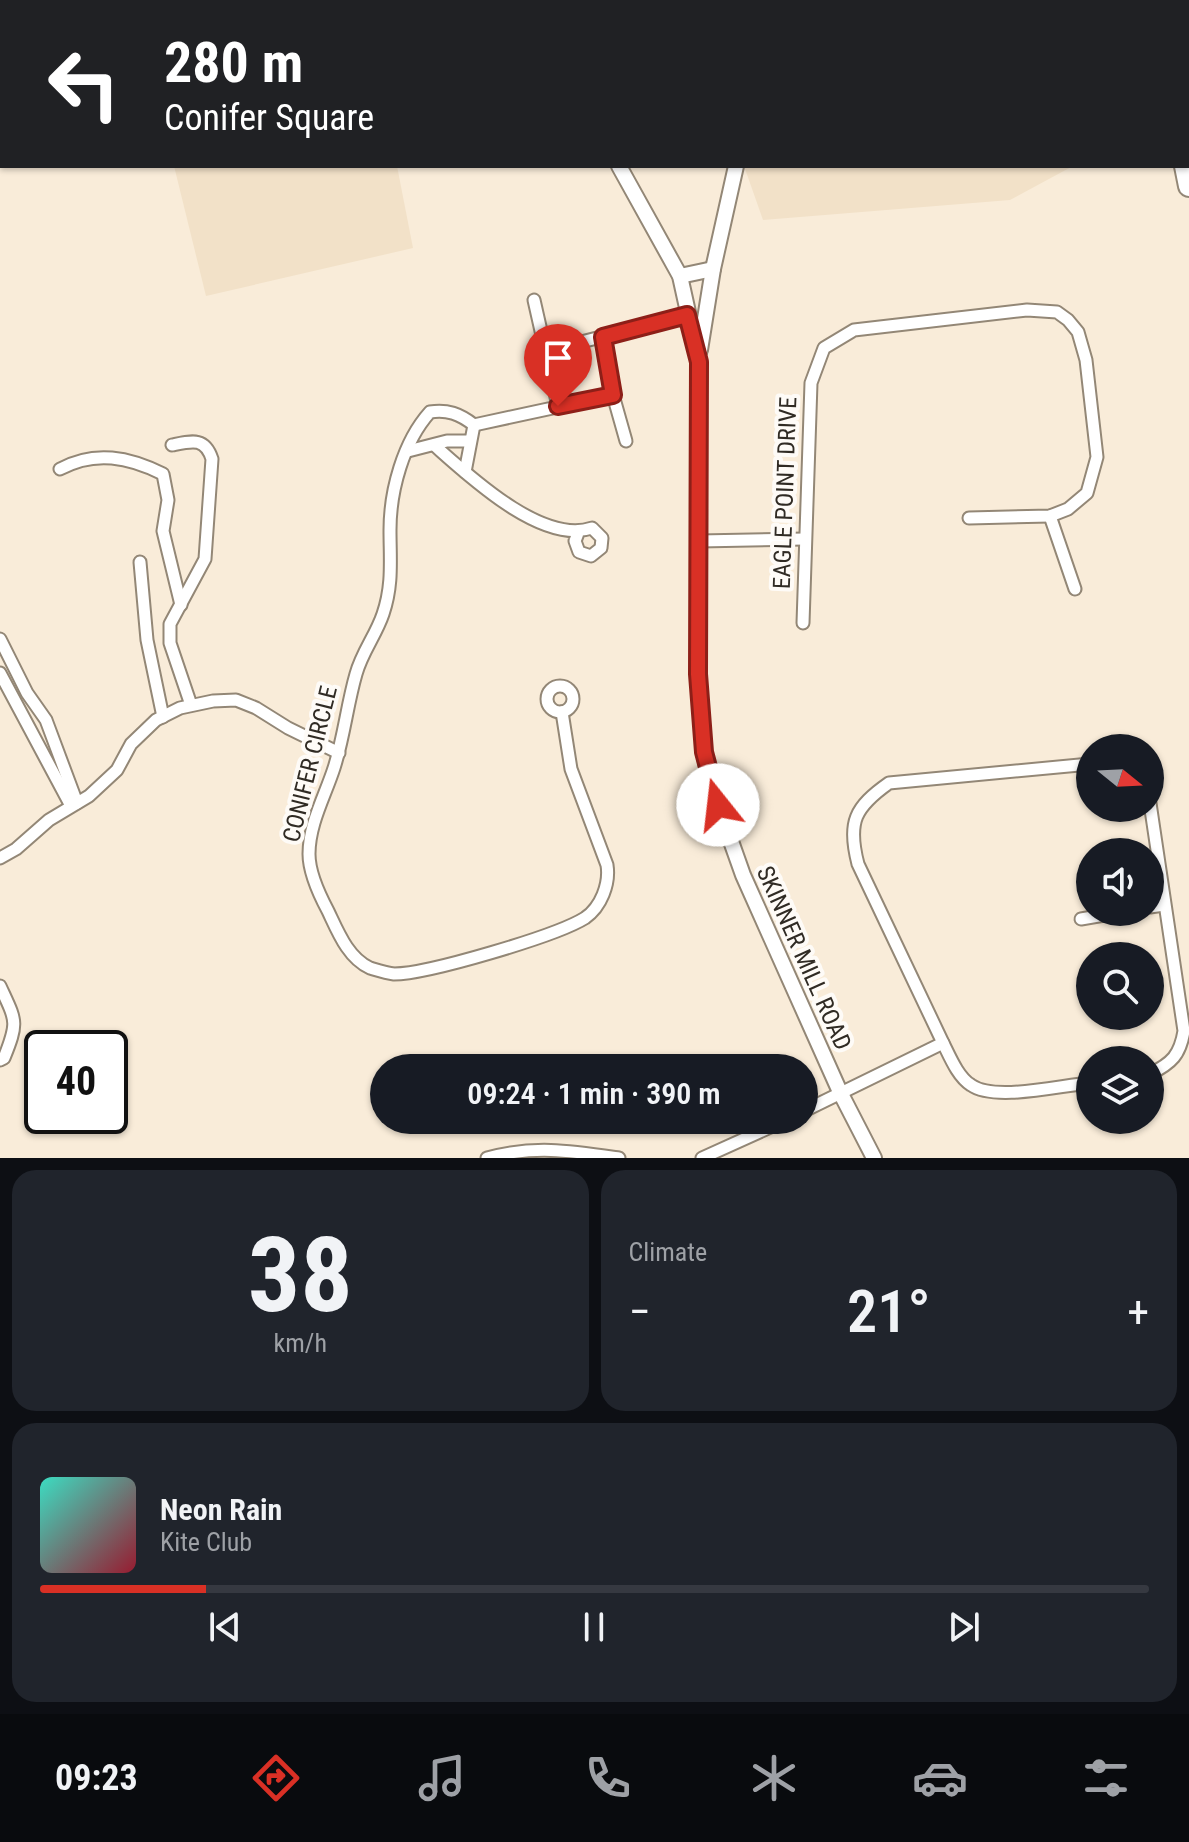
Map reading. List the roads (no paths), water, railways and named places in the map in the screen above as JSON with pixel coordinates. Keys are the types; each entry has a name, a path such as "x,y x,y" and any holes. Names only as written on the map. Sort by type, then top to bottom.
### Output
{"street":[{"name":"SKINNER MILL ROAD","path":"620,168 680,276 699,362 698,674 704,752 710,782 743,875 840,1092 874,1158"},
{"path":"699,362 713,269 736,168"},
{"path":"680,276 713,269"},
{"path":"534,300 558,406"},
{"name":"EAGLE POINT DRIVE","path":"803,623 811,383 824,348 854,330 1027,310 1057,312 1078,332 1088,374 1097,457 1087,493 1068,509 1050,516 969,518"},
{"path":"546,351 687,315"},
{"path":"603,337 613,395 626,441"},
{"path":"465,472 474,425 613,395"},
{"name":"CONIFER CIRCLE","path":"474,425 451,412 430,412 421,422 408,451 393,492 390,594 355,675 339,753 309,838 308,859 325,905 351,953 369,967 393,974 411,971 461,961 559,929 586,917 596,906 609,877 607,865 571,769 562,712"},
{"path":"408,451 447,441 469,441"},
{"path":"172,445 202,443 207,446 212,459 205,559 170,624 170,643 191,705"},
{"path":"434,445 489,492 531,518 578,533"},
{"path":"60,469 78,459 107,458 141,463 163,474 168,489 163,531 181,605"},
{"path":"1050,516 1075,589"},
{"path":"699,541 805,539"},
{"path":"140,562 147,640 163,717"},
{"path":"0,639 27,693 46,720 74,805"},
{"path":"0,673 74,805"},
{"path":"0,858 16,849 49,820 89,796 117,770 131,744 163,717 191,705 236,700 339,753"},
{"path":"1076,765 889,783 864,800 855,820 853,845 858,864 943,1043 955,1067 971,1085 991,1092 1076,1084"},
{"path":"1164,905 1184,1031 1181,1051 1164,1066"},
{"path":"0,986 15,1016 15,1032 4,1058 0,1060"},
{"path":"818,1104 943,1043"},
{"path":"702,1158 755,1134"},
{"path":"487,1158 557,1148 619,1158"}]}
